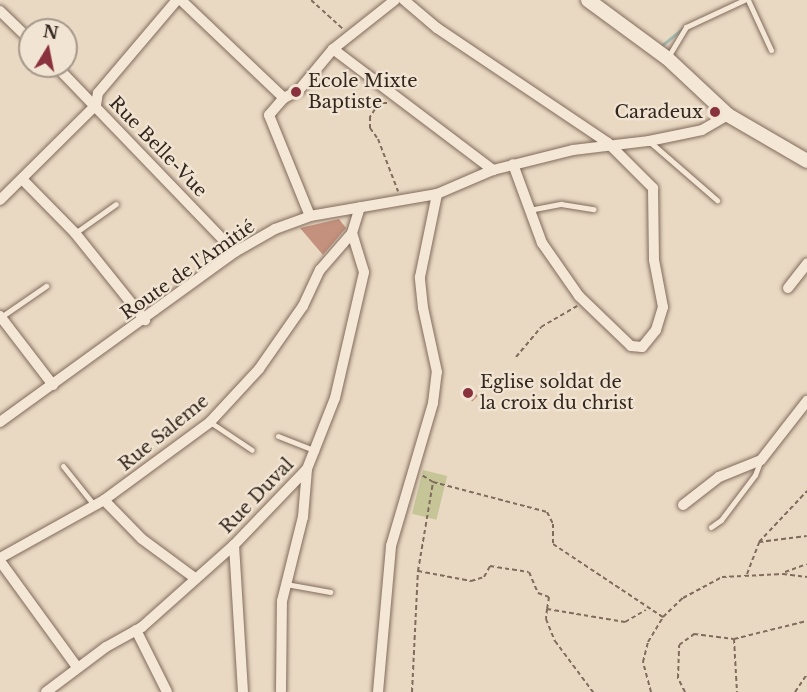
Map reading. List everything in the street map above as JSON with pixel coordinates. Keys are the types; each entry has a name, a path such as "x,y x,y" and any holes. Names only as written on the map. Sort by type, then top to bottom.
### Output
{"street":[{"path":"3,192 22,179 96,105 98,93 179,0 284,98"},
{"path":"310,216 269,115 284,98 299,90 333,49 395,0"},
{"path":"404,0 437,28 608,143 653,188 656,207 654,260 663,307 656,330 642,347 630,346 585,302 542,243 513,164"},
{"path":"588,0 667,58 728,115 807,161"},
{"path":"0,11 18,28"},
{"path":"333,49 400,102 493,170"},
{"name":"Rue Belle-Vue","path":"68,78 236,252"},
{"name":"Route de l'Amitié","path":"0,422 145,320 236,252 275,229 310,216 437,194 513,164 608,143 649,141 702,130 728,115"},
{"path":"22,179 75,233 145,320"},
{"path":"378,692 391,546 411,469 433,403 437,372 423,308 420,277 437,194"},
{"path":"352,233 360,207"},
{"name":"Rue Saleme","path":"0,560 99,502 210,422 259,369 303,306 320,270 352,233"},
{"name":"Rue Duval","path":"46,692 78,667 136,630 196,579 234,544 307,469 317,452 335,398 364,272 352,233"},
{"path":"788,288 807,264"},
{"path":"1,317 54,385"},
{"path":"683,505 719,477 761,460 807,401"},
{"path":"281,691 285,584 303,516 307,469"},
{"path":"99,502 142,539 196,579"},
{"path":"234,544 243,692"},
{"path":"0,560 78,667"},
{"path":"136,630 167,692"}],"lane":[{"path":"667,58 686,27 746,0 771,50"},
{"path":"649,141 717,200"},
{"path":"75,233 116,204"},
{"path":"530,210 561,204 594,209"},
{"path":"1,317 46,286"},
{"path":"210,422 252,450"},
{"path":"278,436 317,452"},
{"path":"711,527 721,520 755,475 761,460"},
{"path":"63,466 99,502"},
{"path":"285,584 330,592"}],"path":[{"path":"311,0 350,35"},
{"path":"400,102 379,103 370,117 370,128 378,138 401,199"},
{"path":"516,357 541,327 585,302"},
{"path":"411,469 433,482 547,512 553,524 553,544 646,609 663,617"},
{"path":"412,692 417,571 433,482"},
{"path":"747,574 759,542 807,491"},
{"path":"759,542 807,536"},
{"path":"783,573 807,564"},
{"path":"417,571 471,581 484,577 490,567 529,572 538,593 549,597 546,619 555,641 593,692"},
{"path":"651,692 643,662 648,642 663,617 708,581 747,574 783,573 807,577"},
{"path":"547,609 626,622 646,609"},
{"path":"685,692 678,678 679,645 694,634 734,639 807,621"},
{"path":"734,639 737,692"},
{"path":"795,692 807,674"}],"green space":[{"path":"423,470 447,476 436,520 412,514"}],"building":[{"path":"339,219 346,228 323,255 300,228"},
{"path":"468,386 478,396 472,402 462,392"}],"waterway":[{"path":"661,46 683,28"}],"place":[{"name":"Ecole Mixte Baptiste","path":"296,92"},
{"name":"Caradeux","path":"715,112"},
{"name":"Eglise soldat de la croix du christ","path":"468,393"}]}
